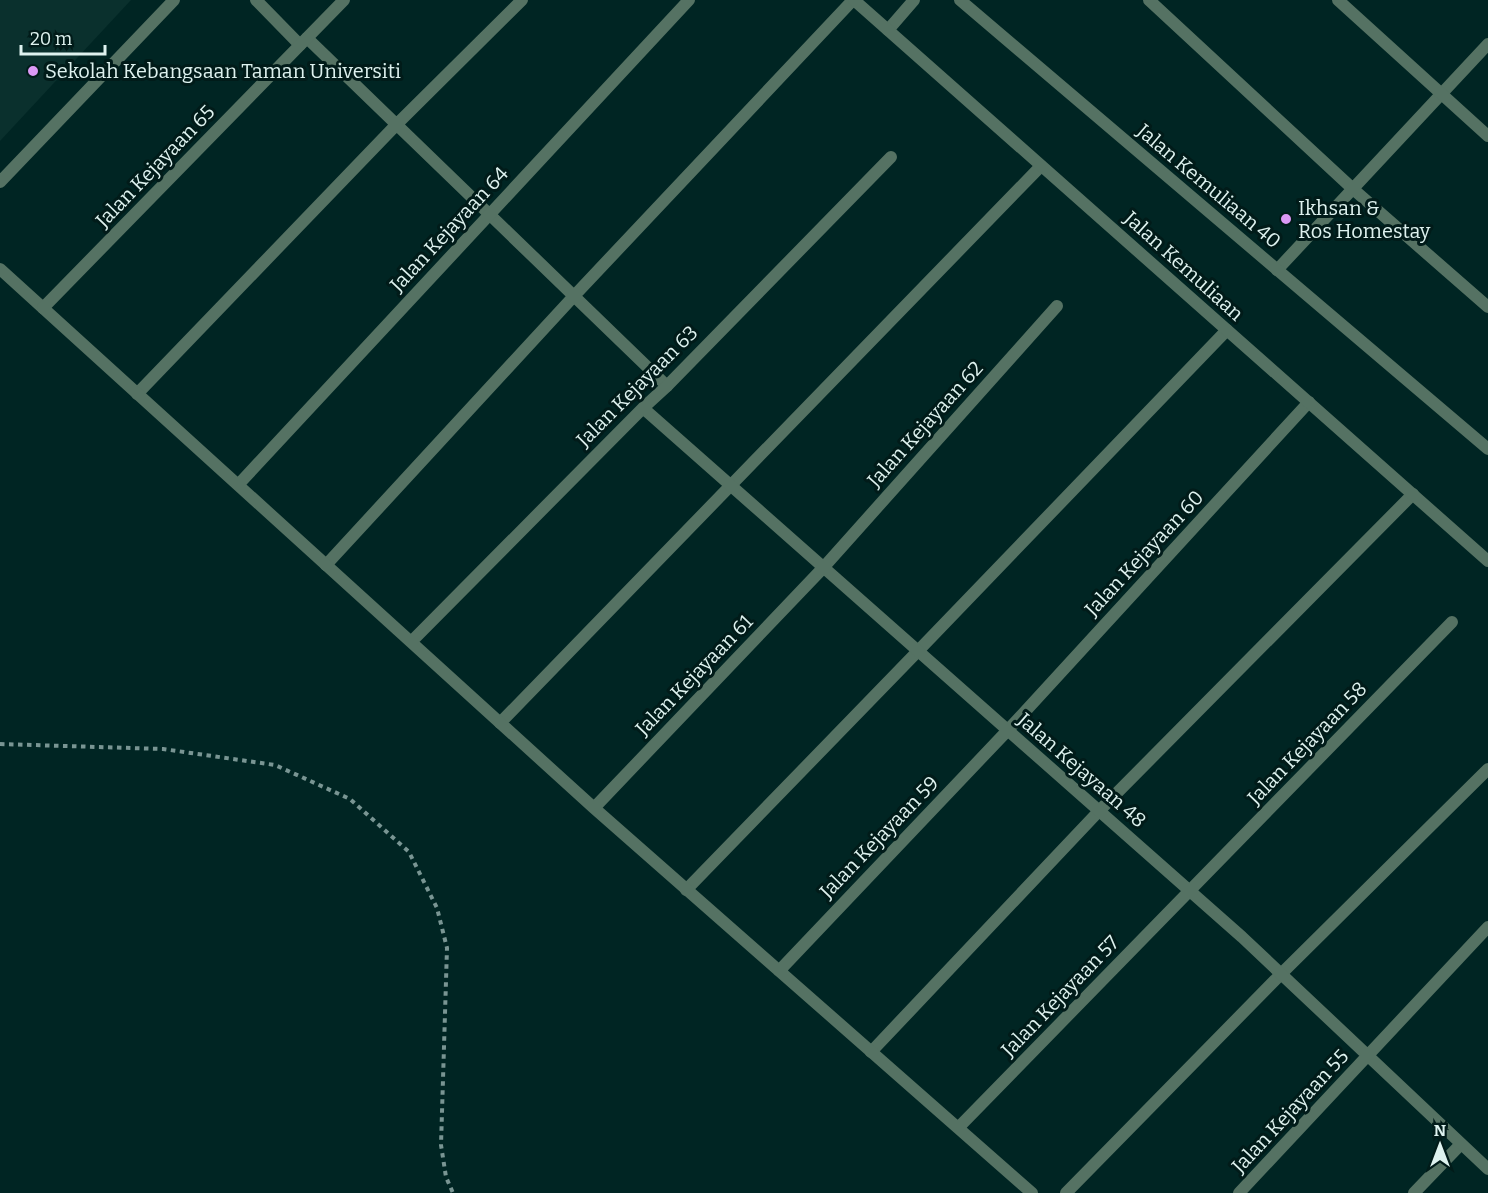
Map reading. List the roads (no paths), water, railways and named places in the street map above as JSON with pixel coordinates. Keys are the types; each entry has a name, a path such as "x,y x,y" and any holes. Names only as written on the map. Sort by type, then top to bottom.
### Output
{"street":[{"path":"0,182 174,0"},
{"path":"256,0 397,124 667,386"},
{"name":"Jalan Kejayaan 65","path":"43,308 344,0"},
{"path":"137,394 397,124 522,0"},
{"name":"Jalan Kejayaan 64","path":"238,485 689,0"},
{"path":"326,565 574,296 853,0"},
{"name":"Jalan Kemuliaan","path":"853,0 1488,561"},
{"path":"888,30 914,0"},
{"name":"Jalan Kemuliaan 40","path":"960,0 1488,449"},
{"path":"1149,0 1353,189 1488,308"},
{"path":"1338,0 1488,136"},
{"path":"1277,270 1488,44"},
{"name":"Jalan Kejayaan 63","path":"411,642 667,386 891,157"},
{"path":"500,723 1041,166"},
{"path":"0,269 594,808 1032,1193"},
{"name":"Jalan Kejayaan 62","path":"823,568 1057,306"},
{"path":"686,890 1227,330"},
{"name":"Jalan Kejayaan 60","path":"1008,730 1309,402"},
{"name":"Jalan Kejayaan 48","path":"643,408 1242,937 1488,1169"},
{"path":"871,1052 1099,811 1413,494"},
{"name":"Jalan Kejayaan 61","path":"594,808 823,568"},
{"name":"Jalan Kejayaan 58","path":"1190,891 1452,622"},
{"name":"Jalan Kejayaan 59","path":"779,971 1008,730"},
{"path":"1066,1193 1281,974 1488,769"},
{"name":"Jalan Kejayaan 57","path":"957,1128 1190,891"},
{"name":"Jalan Kejayaan 55","path":"1239,1193 1488,927"},
{"path":"1414,1193 1461,1144"}],"place":[{"name":"Sekolah Kebangsaan Taman Universiti","path":"33,71"},
{"name":"Ikhsan & Ros Homestay","path":"1286,219"}]}
